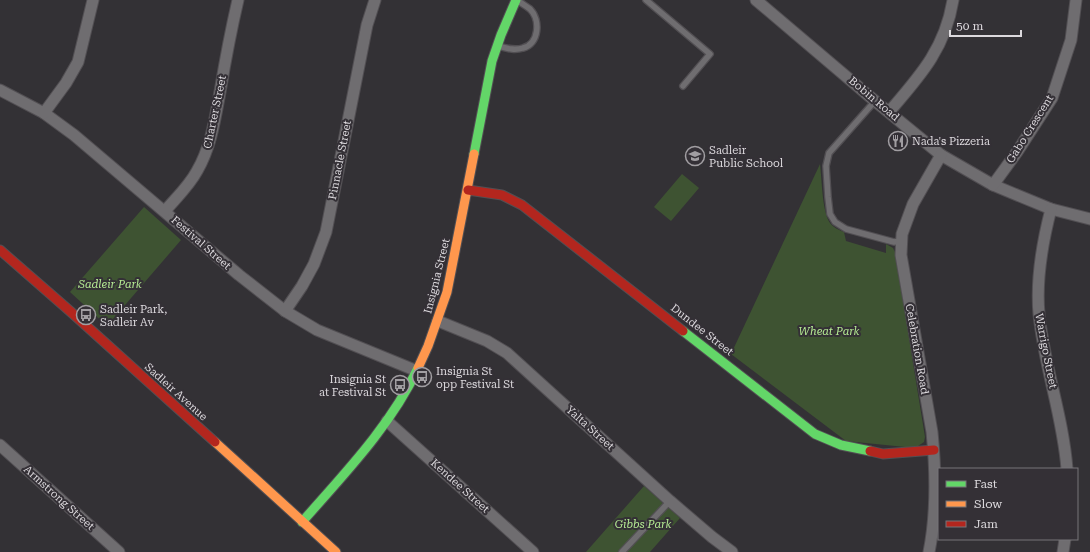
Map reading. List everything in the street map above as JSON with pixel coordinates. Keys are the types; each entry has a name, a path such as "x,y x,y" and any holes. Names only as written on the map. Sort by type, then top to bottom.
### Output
{"street":[{"path":"44,113 66,83 78,62 93,0"},
{"name":"Charter Street","path":"165,211 181,193 197,171 208,149 214,129 226,55 238,0"},
{"name":"Pinnacle Street","path":"284,311 302,286 314,264 326,232 367,25 375,0"},
{"name":"Insignia Street","path":"302,522 364,451 387,421 409,387 428,346 447,292 468,190 486,89 501,35 516,0"},
{"name":"Bobin Road","path":"756,0 941,154 993,185 1051,208 1090,219"},
{"path":"889,112 916,82 933,57 947,28 953,0"},
{"name":"Gabo Crescent","path":"993,185 1018,152 1052,98 1071,40 1076,0"},
{"name":"Festival Street","path":"0,90 44,113 74,135 165,211 239,276 284,311 317,330 417,371"},
{"name":"Celebration Road","path":"929,552 932,534 935,490 934,450 901,255 902,234 913,204 941,154"},
{"name":"Dundee Street","path":"468,190 502,195 522,205 815,434 841,445 883,454 934,450"},
{"name":"Warrigo Street","path":"1051,208 1039,278 1039,313 1045,351 1063,435 1067,468"},
{"name":"Sadleir Avenue","path":"0,250 41,285 336,552"},
{"name":"Yalta Street","path":"438,321 487,341 507,353 670,501 732,552"},
{"name":"Kendee Street","path":"387,421 533,552"},
{"name":"Armstrong Street","path":"0,445 119,552"},
{"path":"1063,552 1065,540"}],"lane":[{"path":"498,46 513,50 524,48 532,43 537,33 536,21 531,10 516,0"},
{"path":"646,0 710,54 683,86"},
{"path":"875,100 829,153 826,166 830,214 835,222 846,229 894,242 902,241"},
{"path":"622,552 670,501"}],"green space":[{"name":"Wheat Park","path":"820,164 825,211 830,223 835,228 844,232 846,241 886,253 886,244 893,248 895,252 925,437 924,442 915,448 846,441 731,354"},
{"path":"682,174 699,188 671,221 654,207"},
{"name":"Sadleir Park","path":"144,207 181,240 107,326 70,292"},
{"name":"Gibbs Park","path":"644,486 680,518 650,552 586,552"}],"traffic: fast":[{"path":"474,154 492,61 516,0"},
{"path":"683,331 815,434 841,445 870,451"},
{"path":"302,522 350,468 380,430 407,390 418,368"}],"traffic: slow":[{"path":"418,368 428,346 447,292 474,154"},
{"path":"215,442 336,552"}],"traffic: jam":[{"path":"468,190 502,195 522,205 683,331"},
{"path":"0,250 215,442"},
{"path":"870,451 883,454 934,450"}],"place":[{"name":"Nada's Pizzeria","path":"898,141"},
{"name":"Sadleir Public School","path":"695,156"},
{"name":"Sadleir Park, Sadleir Av","path":"86,315"},
{"name":"Insignia St opp Festival St","path":"422,377"},
{"name":"Insignia St at Festival St","path":"400,385"}]}
